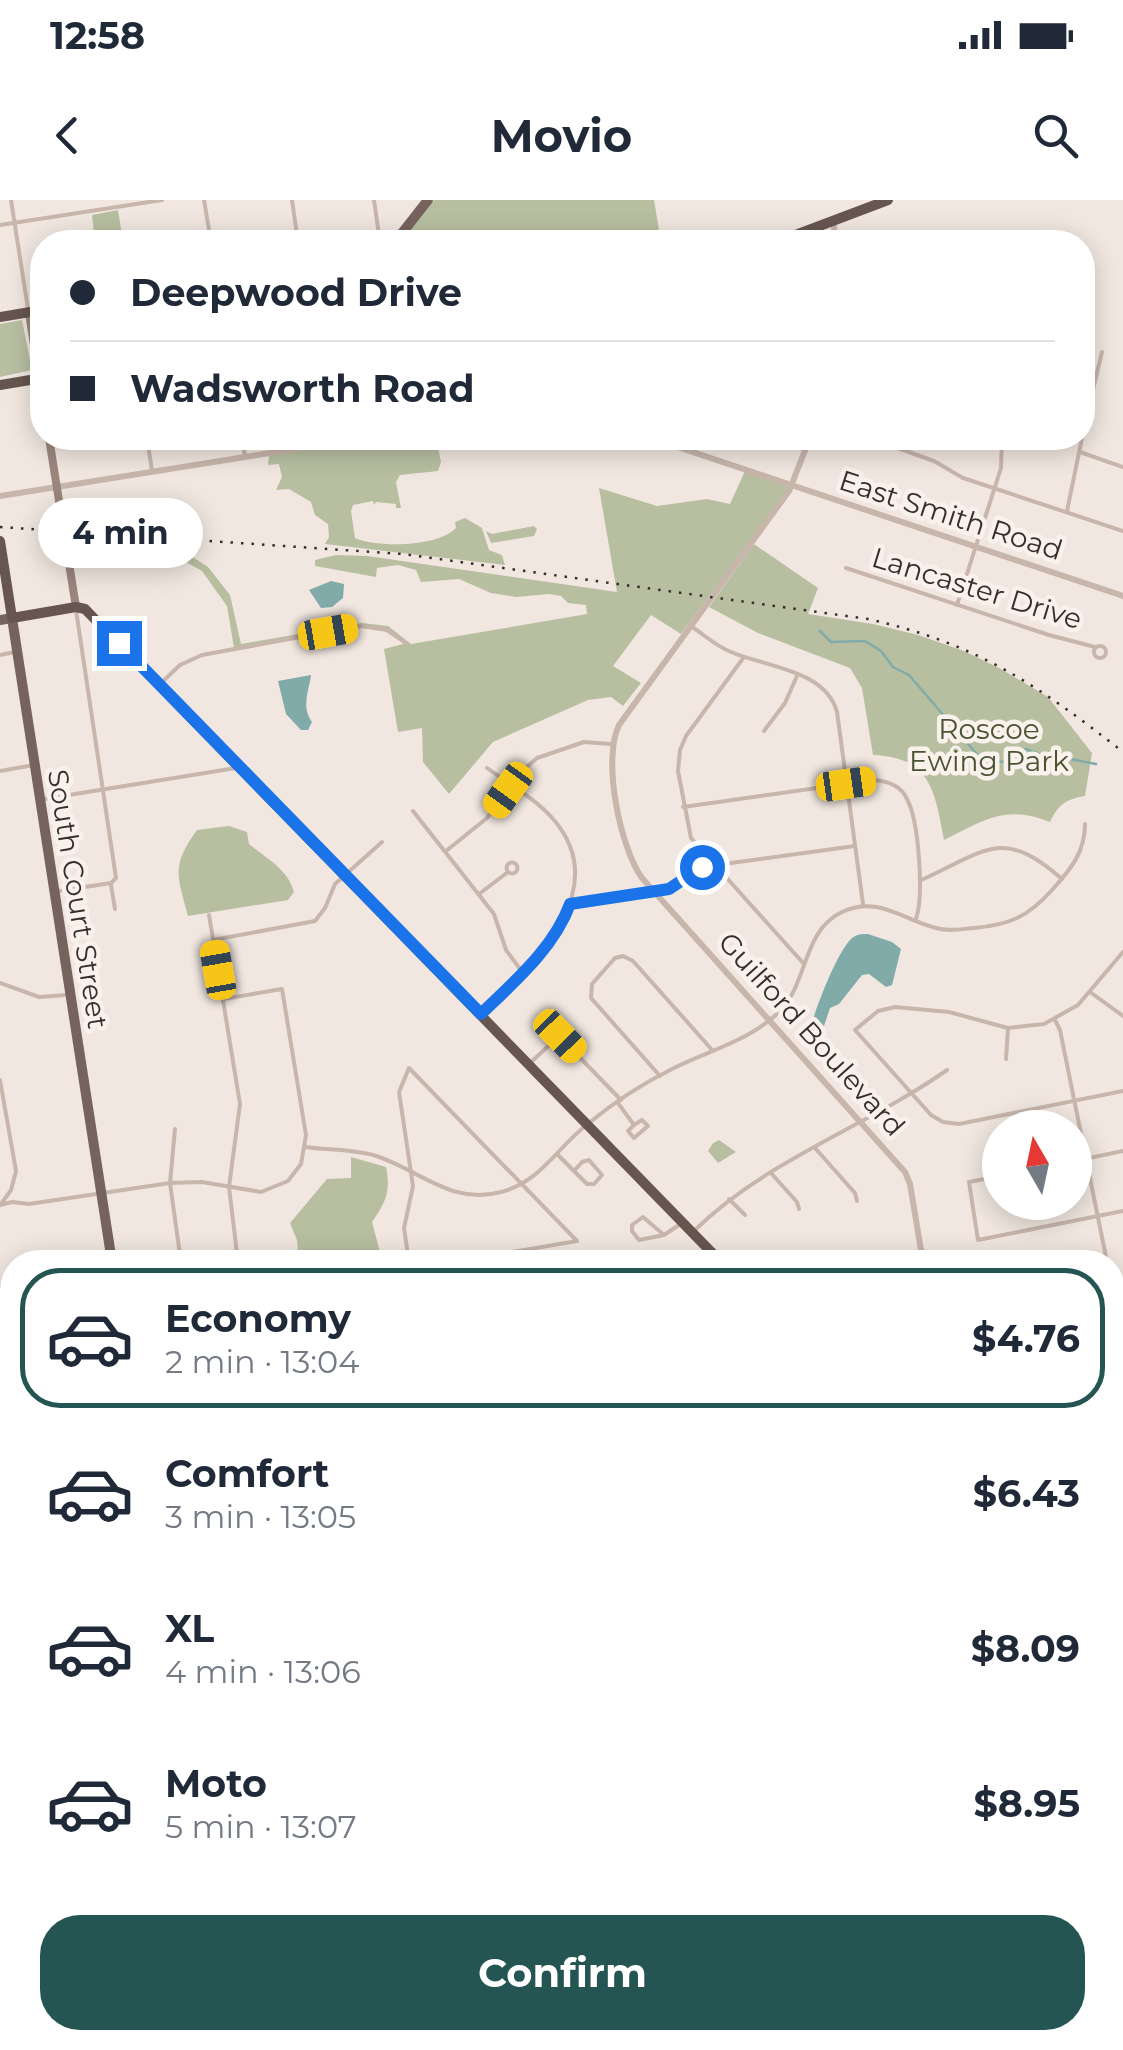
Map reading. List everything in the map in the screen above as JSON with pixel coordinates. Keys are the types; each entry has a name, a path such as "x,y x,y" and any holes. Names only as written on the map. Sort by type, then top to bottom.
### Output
{"highway":[{"path":"809,230 859,206 888,200"},
{"path":"0,317 29,313"},
{"path":"0,385 30,381"},
{"name":"South Court Street","path":"0,541 6,619"},
{"path":"6,619 85,609 709,1250"}],"main road":[{"path":"404,230 428,200"},
{"path":"29,313 30,318"},
{"path":"51,450 76,608"},
{"name":"South Court Street","path":"6,619 17,652 110,1250"}],"street":[{"path":"11,200 29,313"},
{"path":"109,200 110,208"},
{"path":"0,226 162,200"},
{"path":"204,200 209,230"},
{"path":"292,200 296,230"},
{"path":"374,200 378,230"},
{"path":"833,221 834,230"},
{"path":"1095,381 1102,352"},
{"path":"149,450 152,472"},
{"path":"243,450 244,457"},
{"path":"0,496 279,450"},
{"name":"East Smith Road","path":"686,450 1123,596"},
{"path":"446,851 486,818 526,767 584,742 611,744 622,720 792,486 806,450"},
{"path":"904,450 934,461 949,472 1123,531"},
{"path":"956,605 1001,468 1002,450"},
{"path":"1066,512 1079,452 1123,467"},
{"name":"Lancaster Drive","path":"846,568 1095,648"},
{"path":"76,608 103,790 115,910"},
{"path":"160,684 180,664 202,655 360,626 387,630 406,643"},
{"path":"691,626 720,647 822,686 834,703 864,906"},
{"path":"0,655 17,652"},
{"path":"744,657 680,750 678,771 683,807 691,838 804,964"},
{"path":"764,732 798,675"},
{"name":"Guilford Boulevard","path":"611,744 610,770 628,849 638,872 908,1178 921,1250"},
{"path":"0,772 34,766"},
{"path":"40,800 241,767"},
{"path":"481,1014 523,973 558,929 570,904 574,866 563,833 546,812 487,768"},
{"path":"683,807 880,780 896,786 911,808 922,896 916,919"},
{"path":"413,811 498,919 506,950 523,973"},
{"path":"304,1147 371,1155 442,1189 466,1194 494,1194 522,1184 546,1168 586,1124 660,1076 744,1038 770,1020 789,1000 815,938 829,920 864,906 882,907 944,930 1012,923 1038,907 1062,879 1080,852 1085,824"},
{"path":"213,940 310,923 323,913 330,891 345,874 382,842"},
{"path":"570,904 673,888 696,869 714,865 855,846"},
{"path":"921,880 985,851 1005,847 1032,854 1062,879"},
{"path":"478,894 508,872"},
{"path":"54,892 113,880"},
{"path":"209,914 240,1113 230,1187 237,1250"},
{"path":"1123,952 1072,1010 1054,1020 1008,1028 950,1012 894,1007 873,1014 855,1030 931,1115 943,1122 958,1124 1123,1091"},
{"path":"660,1076 590,994 592,984 619,956 633,961 714,1051"},
{"path":"0,982 39,997 70,995"},
{"path":"0,1205 170,1183 202,1182 266,1192 284,1184 299,1168 306,1135 282,990 223,999"},
{"path":"1090,992 1123,1016"},
{"path":"1054,1020 1076,1110"},
{"path":"1006,1059 1008,1028"},
{"path":"530,1064 560,1036 620,1102 634,1125"},
{"path":"407,1250 404,1228 413,1192 399,1092 409,1068 576,1241 523,1250"},
{"path":"692,1232 728,1199 948,1070"},
{"path":"0,1080 16,1165 11,1190 0,1205"},
{"path":"175,1129 170,1183 178,1250"},
{"path":"815,1148 855,1193 857,1201"},
{"path":"1092,1157 1123,1151"},
{"path":"558,1155 574,1170 590,1184 602,1175 589,1160 574,1170"},
{"path":"770,1173 799,1209"},
{"path":"982,1179 968,1182 978,1240 1078,1220"},
{"path":"1092,1187 1105,1250"},
{"path":"11,1190 17,1202"},
{"path":"728,1199 745,1216"},
{"path":"1092,1217 1123,1211"},
{"path":"664,1235 643,1217 632,1224 639,1240 664,1235 683,1222"}],"green space":[{"path":"434,200 654,200 659,230 410,230"},
{"path":"118,210 121,230 94,230 92,215"},
{"path":"22,320 30,370 0,377 0,324"},
{"path":"301,450 438,450 438,471 400,475 396,482 401,508 396,508 396,504 374,505 373,501 353,505 355,538 392,544 422,542 447,534 456,528 455,522 465,518 482,528 489,550 502,555 505,565 325,544 328,524 315,515 311,502 289,489 276,490 282,477 279,464 268,465 269,455"},
{"path":"745,471 791,486 681,634 651,615 613,666 641,683 623,706 611,697 588,700 493,742 449,794 423,762 422,728 398,732 384,649 407,643 387,629 362,625 234,648 227,606 202,571 163,553 137,560 91,558 90,548 65,542 65,538 137,556 162,550 194,558 208,567 230,595 241,644 362,623 388,626 411,644 587,614 586,605 568,603 561,596 549,594 516,597 491,593 459,579 421,582 416,570 398,565 377,568 376,577 315,566 315,560 336,555 367,556 617,592 599,488 657,506 707,499 730,504"},
{"path":"534,526 534,536 491,543 486,531 492,534"},
{"name":"Roscoe Ewing Park","path":"754,544 818,588 808,614 918,635 964,651 1048,697 1092,753 1085,796 1063,804 1050,822 1020,814 996,817 944,840 933,793 919,770 892,757 873,755 862,688 850,668 758,633 709,607"},
{"path":"229,826 247,832 249,844 282,870 294,892 288,900 188,916 179,880 183,853 197,830"},
{"path":"719,1140 736,1152 718,1163 708,1151"},
{"path":"351,1157 386,1167 386,1196 372,1222 379,1250 298,1250 290,1223 327,1179 351,1178"}],"water":[{"path":"331,581 344,584 343,598 332,607 321,608 309,590"},
{"path":"311,675 306,704 312,722 308,730 301,730 286,714 278,681"},
{"path":"868,934 901,949 892,985 886,987 869,974 862,975 839,1004 830,1008 822,1032 813,1020 835,964 852,938"}],"waterway":[{"path":"820,631 831,642 865,641 881,651 893,667 909,675 981,759 1002,762 1026,749 1057,761 1096,764"}],"railway":[{"path":"0,527 403,554 868,619 941,640 1004,669 1123,752"}],"route":[{"path":"119,643 481,1014 523,973 553,936 570,904 669,889 702,867"}]}
